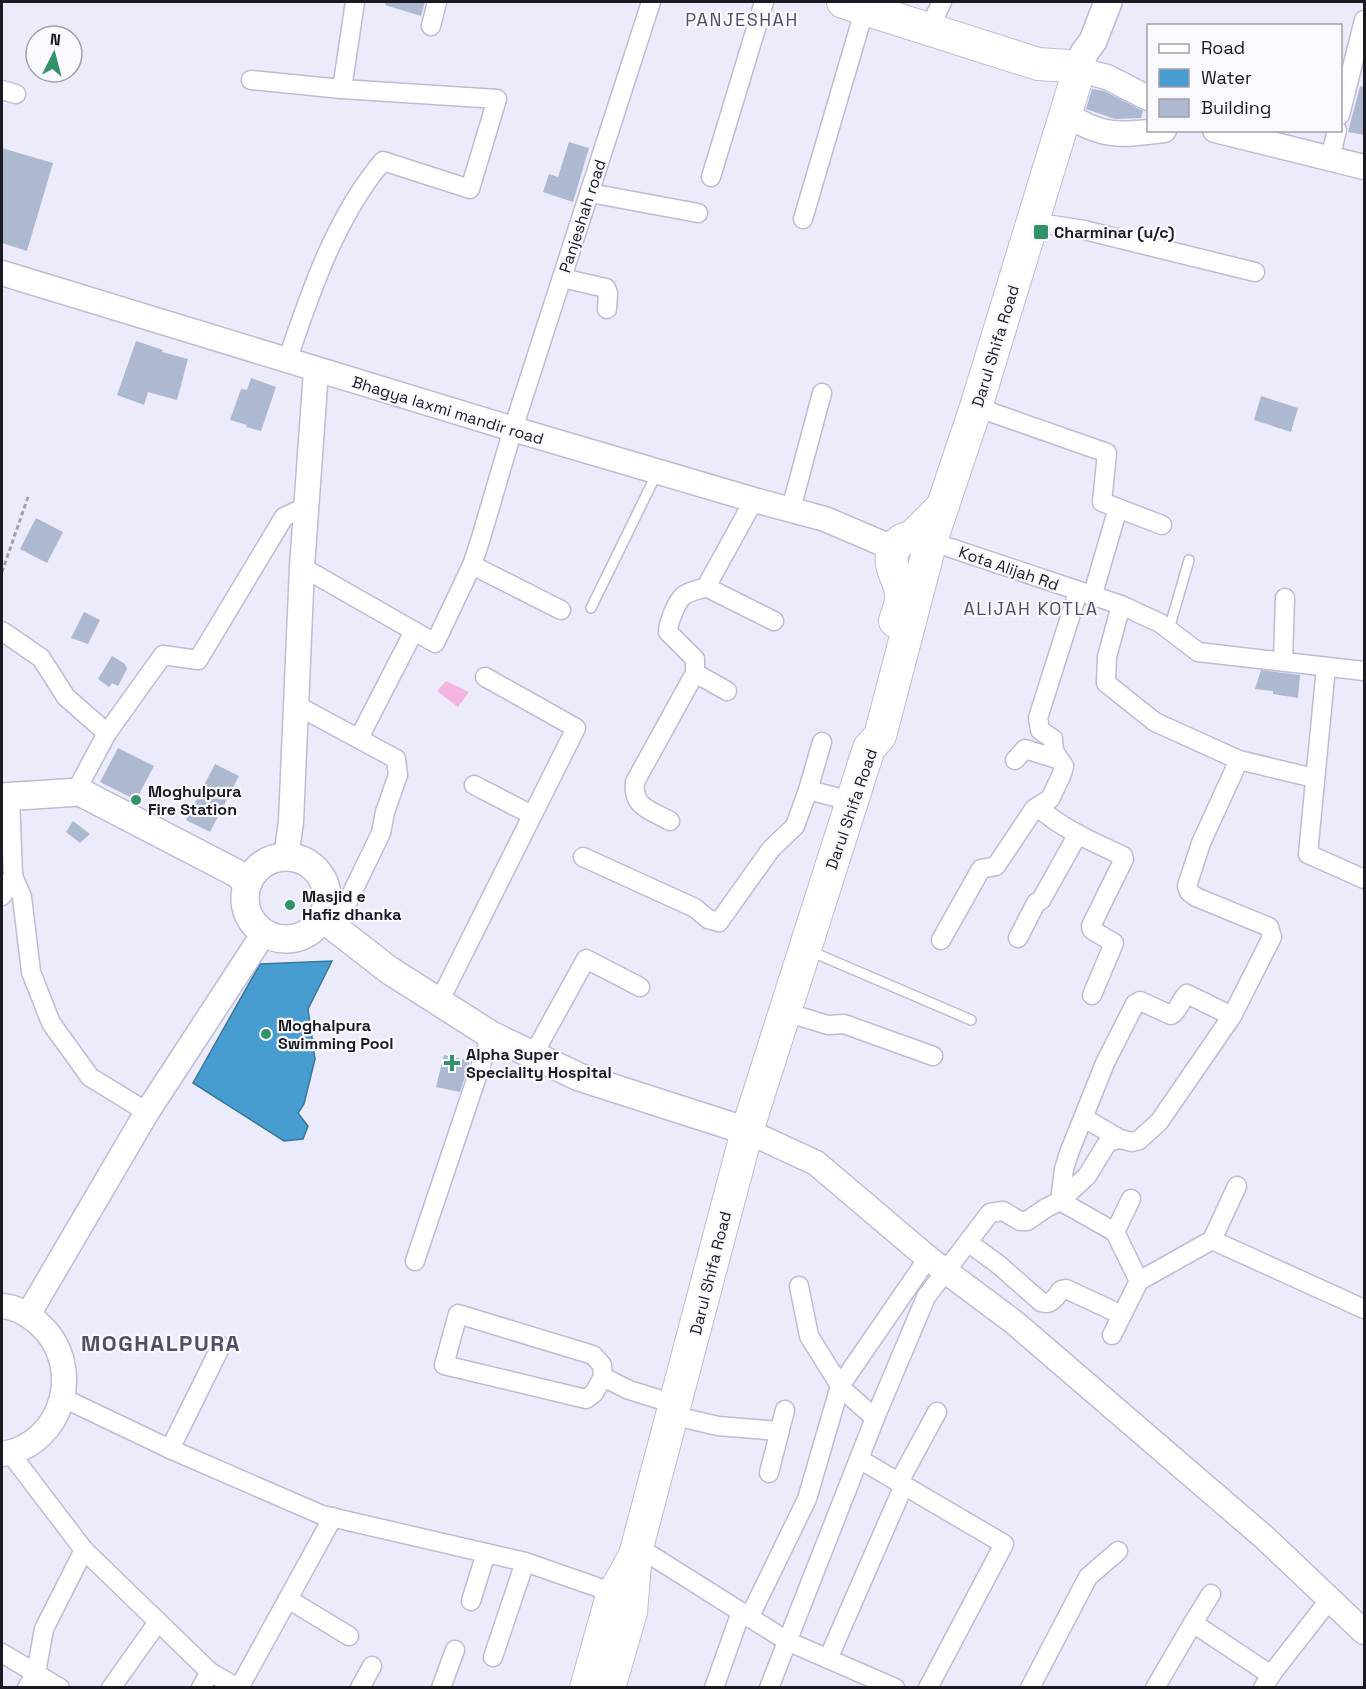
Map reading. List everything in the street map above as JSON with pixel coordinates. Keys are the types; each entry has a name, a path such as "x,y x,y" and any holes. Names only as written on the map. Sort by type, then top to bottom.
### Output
{"highway":[{"path":"854,5 936,15 1038,64 1069,66 1082,62"},
{"name":"Darul Shifa Road","path":"586,1688 607,1667 631,1612 637,1551 672,1410 747,1131 868,748 867,730 902,598 899,584 890,564 944,504 1082,62"},
{"path":"1038,64 1054,98 1066,114"},
{"name":"Darul Shifa Road","path":"607,1667 614,1593 637,1551"}],"main road":[{"path":"1095,2 1083,37 1082,62 1147,97"},
{"name":"Darul Shifa Road","path":"1082,62 1108,2"},
{"path":"1066,114 1086,127 1106,134 1125,135 1148,132"},
{"path":"1223,132 1365,167"},
{"name":"Bhagya laxmi mandir road","path":"2,273 316,371 754,500 912,542"},
{"path":"286,857 291,822 302,567 316,371"},
{"path":"6,797 76,791 183,844 237,873 248,883"},
{"path":"286,857 301,860 315,869 324,882 328,923 315,927 302,936 286,939 264,933 248,914 245,898 248,883 257,869 270,860 286,857"},
{"path":"328,923 390,970 491,1035 579,1077 747,1131 816,1163 937,1265 1015,1323 1265,1538 1365,1632"},
{"path":"28,1315 147,1112 264,933"},
{"path":"2,1306 28,1315 46,1330 59,1351 65,1374 63,1398 52,1422 34,1441 6,1453"}],"street":[{"path":"342,89 355,2"},
{"path":"431,26 437,2"},
{"name":"Panjeshah road","path":"414,631 435,643 472,565 513,429 651,2"},
{"path":"711,177 764,2"},
{"path":"803,219 854,5"},
{"path":"1342,111 1365,20"},
{"path":"251,80 342,89 497,99 470,189 383,161 370,177 353,205 313,285 287,361"},
{"path":"1330,159 1337,132"},
{"path":"590,193 698,213"},
{"path":"1033,222 1083,230 1255,272"},
{"path":"562,278 606,288 607,309"},
{"path":"791,509 822,393"},
{"path":"976,407 1107,453 1102,502 1162,525"},
{"path":"670,820 638,803 633,793 635,782 695,673 695,659 670,636 668,626 681,598 706,587 754,500"},
{"path":"76,791 107,733 164,656 198,660 284,517 307,506"},
{"path":"941,940 981,869 996,866 1034,808 1050,799 1062,774 1064,766 1057,759 1053,739 1040,730 1038,718 1118,508"},
{"name":"Kota Alijah Rd","path":"912,542 1120,605 1160,623 1198,652 1365,671"},
{"path":"472,565 561,610"},
{"path":"302,567 414,631 360,738"},
{"path":"706,587 774,621"},
{"path":"1283,661 1286,598"},
{"path":"1120,605 1107,657 1106,683 1155,722 1239,760 1314,778"},
{"path":"2,631 41,658 66,697 107,733"},
{"path":"1326,667 1308,854 1365,879"},
{"path":"695,673 726,691"},
{"path":"439,1002 576,728 485,677"},
{"path":"296,705 396,759 398,775 385,812 381,833 328,923"},
{"path":"583,857 695,908 708,919 719,922 771,849 795,826 822,742"},
{"path":"1015,760 1025,749 1057,759"},
{"path":"1084,1118 1132,1142 1139,1140 1160,1122 1232,1016 1272,937 1269,927 1196,897 1189,892 1187,886 1201,843 1239,760"},
{"path":"474,785 532,815"},
{"path":"808,790 851,801"},
{"path":"6,797 13,876 22,897 31,972 51,1023 90,1077 147,1112"},
{"path":"1038,807 1050,818 1124,859 1092,926 1092,930 1114,943 1092,995"},
{"path":"1018,938 1036,903 1041,900 1078,834"},
{"path":"2,896 13,876"},
{"path":"533,1055 586,959 640,987"},
{"path":"1060,1201 1064,1168 1105,1063 1135,1004 1140,1001 1171,1015 1176,1012 1187,994 1232,1016"},
{"path":"785,1012 828,1025 844,1024 933,1056"},
{"path":"415,1261 491,1035"},
{"path":"714,1688 745,1615 807,1499 840,1386 937,1265 969,1243 990,1214 1003,1211 1020,1221 1027,1221 1060,1201 1087,1176 1106,1145 1120,1138"},
{"path":"1112,1335 1139,1281 1212,1240 1237,1186"},
{"path":"1115,1232 1131,1199"},
{"path":"1060,1201 1115,1232 1139,1281"},
{"path":"1212,1240 1365,1309"},
{"path":"969,1243 999,1265 1041,1302 1051,1303 1061,1290 1066,1289 1122,1316"},
{"path":"769,1688 937,1265"},
{"path":"799,1286 809,1336 840,1386 875,1418"},
{"path":"458,1314 593,1355 602,1365 603,1377 594,1393 586,1399 444,1365 458,1314"},
{"path":"170,1449 221,1346"},
{"path":"603,1377 672,1410 718,1425 779,1431"},
{"path":"63,1398 170,1449 322,1515 525,1562 614,1593"},
{"path":"769,1473 785,1410"},
{"path":"828,1659 901,1484 937,1412"},
{"path":"6,1453 84,1550 210,1672 239,1688 333,1517"},
{"path":"859,1459 1004,1544 928,1688"},
{"path":"31,1680 44,1629 84,1550"},
{"path":"637,1551 787,1641 895,1688"},
{"path":"1030,1688 1088,1577 1118,1551"},
{"path":"471,1601 486,1553"},
{"path":"493,1657 525,1562"},
{"path":"1155,1688 1210,1594"},
{"path":"288,1599 350,1636"},
{"path":"1193,1623 1267,1681 1330,1599"},
{"path":"111,1688 158,1622"},
{"path":"441,1688 455,1650"},
{"path":"2,1653 31,1680 60,1688"},
{"path":"360,1688 372,1666"},
{"path":"201,1688 210,1672"}],"lane":[{"path":"591,608 658,472"},
{"path":"1169,629 1189,560"},
{"path":"805,949 970,1020"}],"path":[{"path":"2,572 29,494"}],"shaded area":[{"path":"446,681 469,692 458,707 437,691"}],"water":[{"name":"Moghalpura Swimming Pool","path":"332,961 308,1009 315,1059 304,1104 298,1113 308,1126 303,1139 284,1141 193,1083 260,964"}],"building":[{"path":"386,2 425,2 421,16 385,5"},
{"path":"1360,86 1365,87 1365,135 1348,132"},
{"path":"1092,89 1104,91 1143,111 1141,118 1115,119 1086,109"},
{"path":"569,142 589,148 573,202 543,192 549,174 558,177"},
{"path":"2,148 53,163 27,251 2,243"},
{"path":"136,341 163,350 162,352 188,359 177,400 148,392 144,405 117,395"},
{"path":"251,378 276,387 261,431 230,420 241,389 247,390"},
{"path":"1261,396 1298,408 1291,432 1254,420"},
{"path":"36,518 63,532 47,563 20,549"},
{"path":"84,612 100,620 88,644 71,638"},
{"path":"112,656 125,664 127,669 118,686 112,683 109,687 98,679"},
{"path":"1261,670 1300,675 1298,698 1255,689"},
{"path":"118,748 154,766 136,800 100,782"},
{"path":"215,764 239,776 210,832 186,820"},
{"path":"73,821 90,834 80,843 66,832"},
{"path":"444,1055 470,1061 460,1092 436,1087"}],"place":[{"name":"Charminar (u/c)","path":"1041,232"},
{"name":"Moghulpura Fire Station","path":"136,800"},
{"name":"Masjid e Hafiz dhanka","path":"290,905"},
{"name":"Moghalpura Swimming Pool","path":"266,1034"},
{"name":"Alpha Super Speciality Hospital","path":"452,1063"}],"district":[{"name":"PANJESHAH","path":"742,20"},
{"name":"ALIJAH KOTLA","path":"1031,609"},
{"name":"MOGHALPURA","path":"161,1343"}]}
